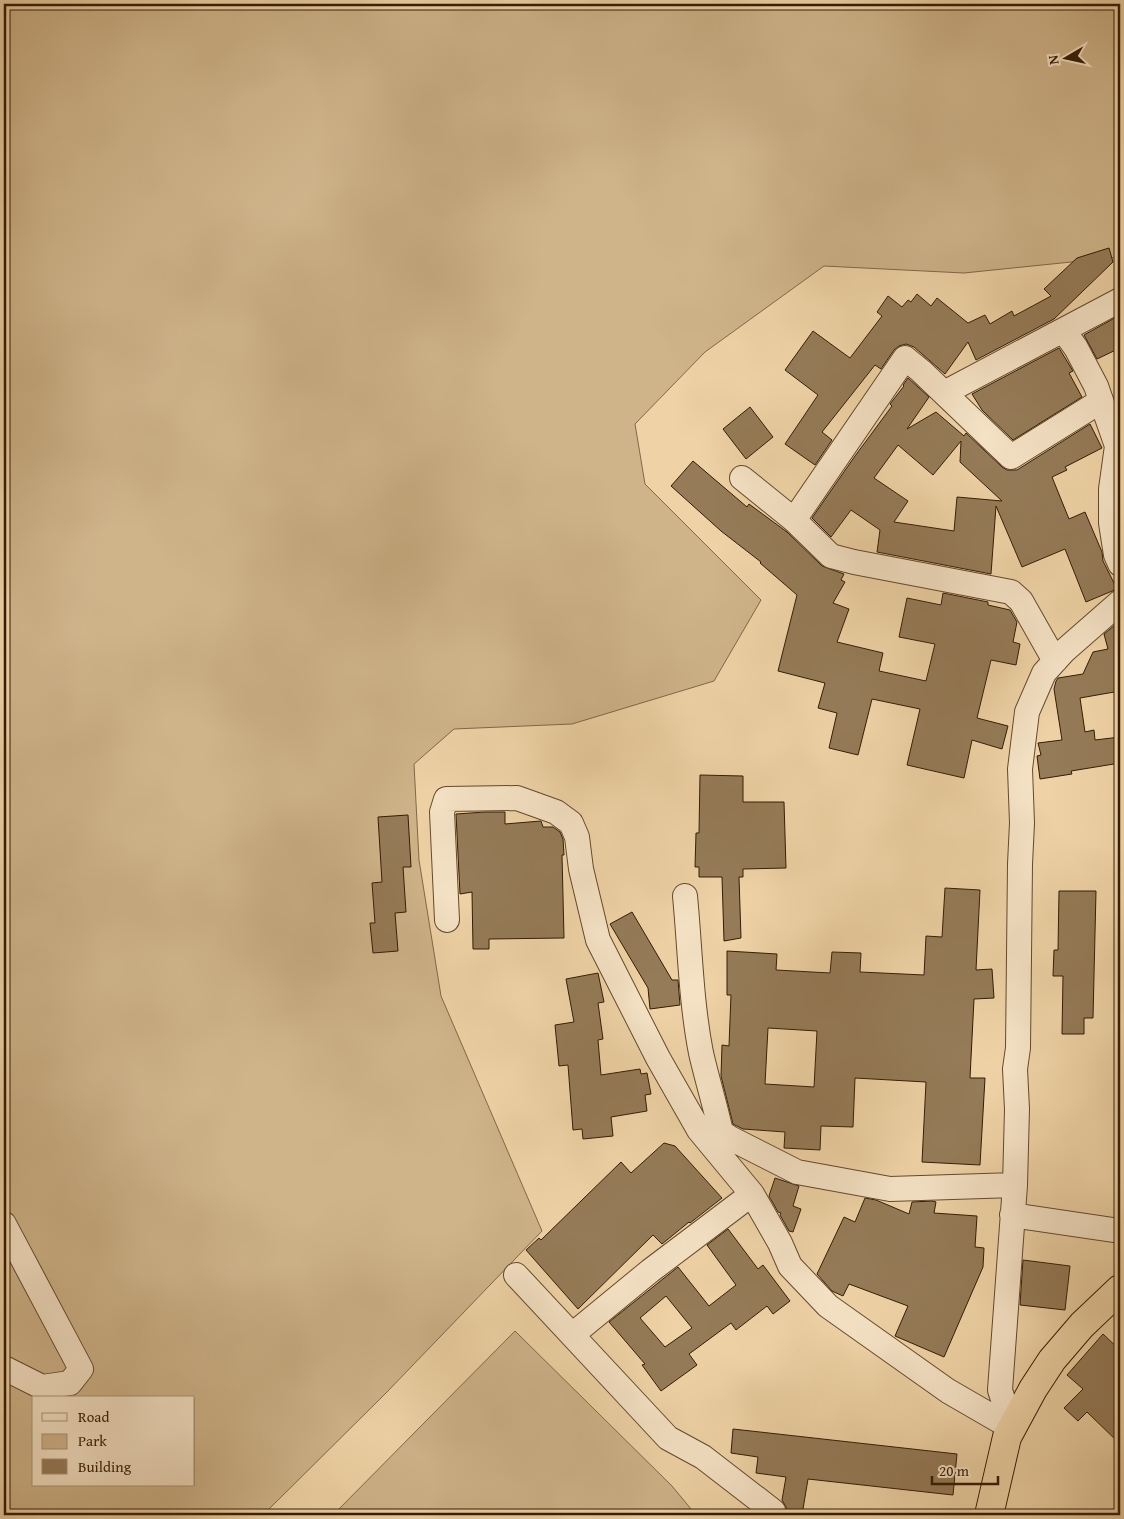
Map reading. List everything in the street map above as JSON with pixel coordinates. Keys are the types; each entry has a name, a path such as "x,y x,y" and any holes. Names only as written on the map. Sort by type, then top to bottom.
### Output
{"highway":[{"path":"989,1515 1007,1437 1033,1389 1052,1360 1082,1325 1120,1289"}],"street":[{"path":"944,393 1120,300"},
{"path":"1064,331 1076,348 1096,386 1117,446 1111,489 1111,523 1116,555 1120,564"},
{"path":"794,520 905,358 1011,457 1101,401"},
{"path":"742,478 794,520 832,556 854,562 1011,592 1021,601 1055,661"},
{"path":"1012,1428 1000,1390 1015,1185 1017,1109 1015,1070 1018,1048 1022,823 1020,769 1027,712 1044,673 1120,602"},
{"path":"448,920 442,812 446,799 517,798 556,812 571,823 577,837 581,869 598,940 658,1058 699,1130 752,1194 780,1243 790,1266 828,1306 948,1391 1012,1428"},
{"path":"685,896 691,975 701,1052 721,1132 798,1172 890,1189 1015,1185"},
{"path":"572,1335 650,1271 752,1194"},
{"path":"1012,1215 1120,1231"},
{"path":"4,1224 81,1369 70,1383 42,1386 4,1368"},
{"path":"516,1275 668,1438 703,1456 773,1511 772,1515"}],"green space":[{"path":"4,4 1120,4 1120,257 964,273 824,266 705,352 635,424 645,484 761,600 714,681 572,724 454,729 414,764 419,860 441,996 542,1231 386,1393 263,1515 4,1515"},
{"path":"515,1331 672,1486 696,1515 333,1515"}],"building":[{"path":"1109,248 1113,262 1054,319 976,360 968,342 945,374 914,347 906,344 899,346 881,369 875,365 822,432 832,440 815,465 785,444 818,395 785,370 813,331 850,358 882,316 877,312 888,296 902,307 908,300 911,302 917,294 931,306 937,298 968,323 985,315 990,324 1012,311 1014,316 1051,296 1044,289 1077,258"},
{"path":"1120,315 1120,348 1097,359 1084,335"},
{"path":"1059,348 1073,371 1069,373 1082,397 1013,440 982,410 972,394"},
{"path":"908,378 929,397 907,429 936,412 964,436 966,433 1007,470 1017,470 1090,424 1102,448 1065,467 1067,470 1052,477 1069,519 1085,512 1102,552 1103,561 1117,589 1086,602 1065,549 1022,567 996,506 991,574 877,552 880,530 851,510 831,537 812,518 892,406 890,404","holes":["961,441 960,462 1002,501 957,497 954,531 894,522 908,501 874,478 898,445 933,475"]},
{"path":"750,407 773,437 746,459 723,429"},
{"path":"693,461 747,507 749,504 787,532 822,566 844,574 841,580 845,582 833,603 849,609 837,642 883,653 879,671 926,681 935,644 899,637 907,598 941,605 943,593 988,602 988,605 1010,610 1017,622 1013,642 1020,644 1016,665 991,660 977,718 1008,726 1002,749 972,740 964,778 907,765 920,709 872,699 858,755 829,748 837,713 818,708 825,683 778,671 797,595 671,486"},
{"path":"1120,621 1120,691 1080,698 1085,732 1094,730 1095,740 1120,737 1120,763 1071,771 1072,774 1040,779 1037,756 1041,755 1038,743 1062,740 1054,689 1056,681 1058,678 1083,674 1093,652 1108,649 1104,634"},
{"path":"700,775 743,776 743,802 784,802 786,868 743,869 743,877 739,877 741,938 724,941 722,877 699,877 699,867 695,867 696,833 699,833"},
{"path":"505,812 505,824 541,821 543,827 553,827 560,832 563,839 564,855 562,855 564,938 489,939 489,949 473,949 472,892 460,894 456,814"},
{"path":"408,815 411,867 403,867 406,912 395,913 398,951 373,953 370,923 375,923 372,883 382,882 378,817"},
{"path":"945,888 980,890 976,970 992,969 994,998 974,999 970,1078 985,1078 980,1165 922,1162 926,1082 855,1078 853,1127 821,1126 820,1150 784,1148 785,1132 743,1129 733,1124 721,1076 722,1045 729,1046 731,995 727,995 727,951 777,954 776,970 830,973 832,952 861,953 860,972 924,975 926,936 942,937","holes":["768,1028 817,1031 814,1087 765,1084"]},
{"path":"1059,891 1096,891 1093,1018 1084,1018 1084,1034 1062,1034 1063,976 1053,976 1054,950 1058,950"},
{"path":"632,912 672,980 678,980 680,1005 650,1009 648,988 610,924"},
{"path":"598,973 604,1002 598,1003 603,1039 598,1040 601,1075 640,1069 641,1074 647,1073 651,1094 645,1095 647,1111 611,1117 613,1136 583,1139 582,1129 573,1130 568,1065 559,1066 555,1025 574,1022 566,979"},
{"path":"664,1143 675,1146 722,1198 662,1244 653,1235 578,1309 526,1250 539,1238 541,1240 621,1162 631,1173"},
{"path":"775,1178 799,1186 793,1206 801,1209 793,1232 789,1231 780,1215 781,1213 778,1212 769,1196"},
{"path":"865,1198 876,1200 909,1214 912,1202 932,1201 936,1202 934,1213 977,1216 975,1247 984,1248 983,1267 944,1357 895,1336 908,1306 849,1284 843,1296 832,1291 817,1274 844,1217 855,1222"},
{"path":"728,1229 758,1269 763,1265 790,1301 773,1314 767,1306 736,1330 731,1323 689,1354 697,1365 661,1391 642,1365 645,1364 609,1322 678,1267 709,1306 736,1285 707,1245","holes":["666,1296 692,1328 665,1347 640,1318"]},
{"path":"1023,1260 1070,1266 1065,1310 1020,1305"},
{"path":"1103,1334 1120,1350 1120,1444 1087,1412 1078,1421 1064,1408 1083,1389 1067,1375"},
{"path":"733,1429 957,1454 953,1495 808,1479 802,1515 786,1515 786,1507 782,1500 786,1477 756,1473 758,1457 731,1453"}]}
